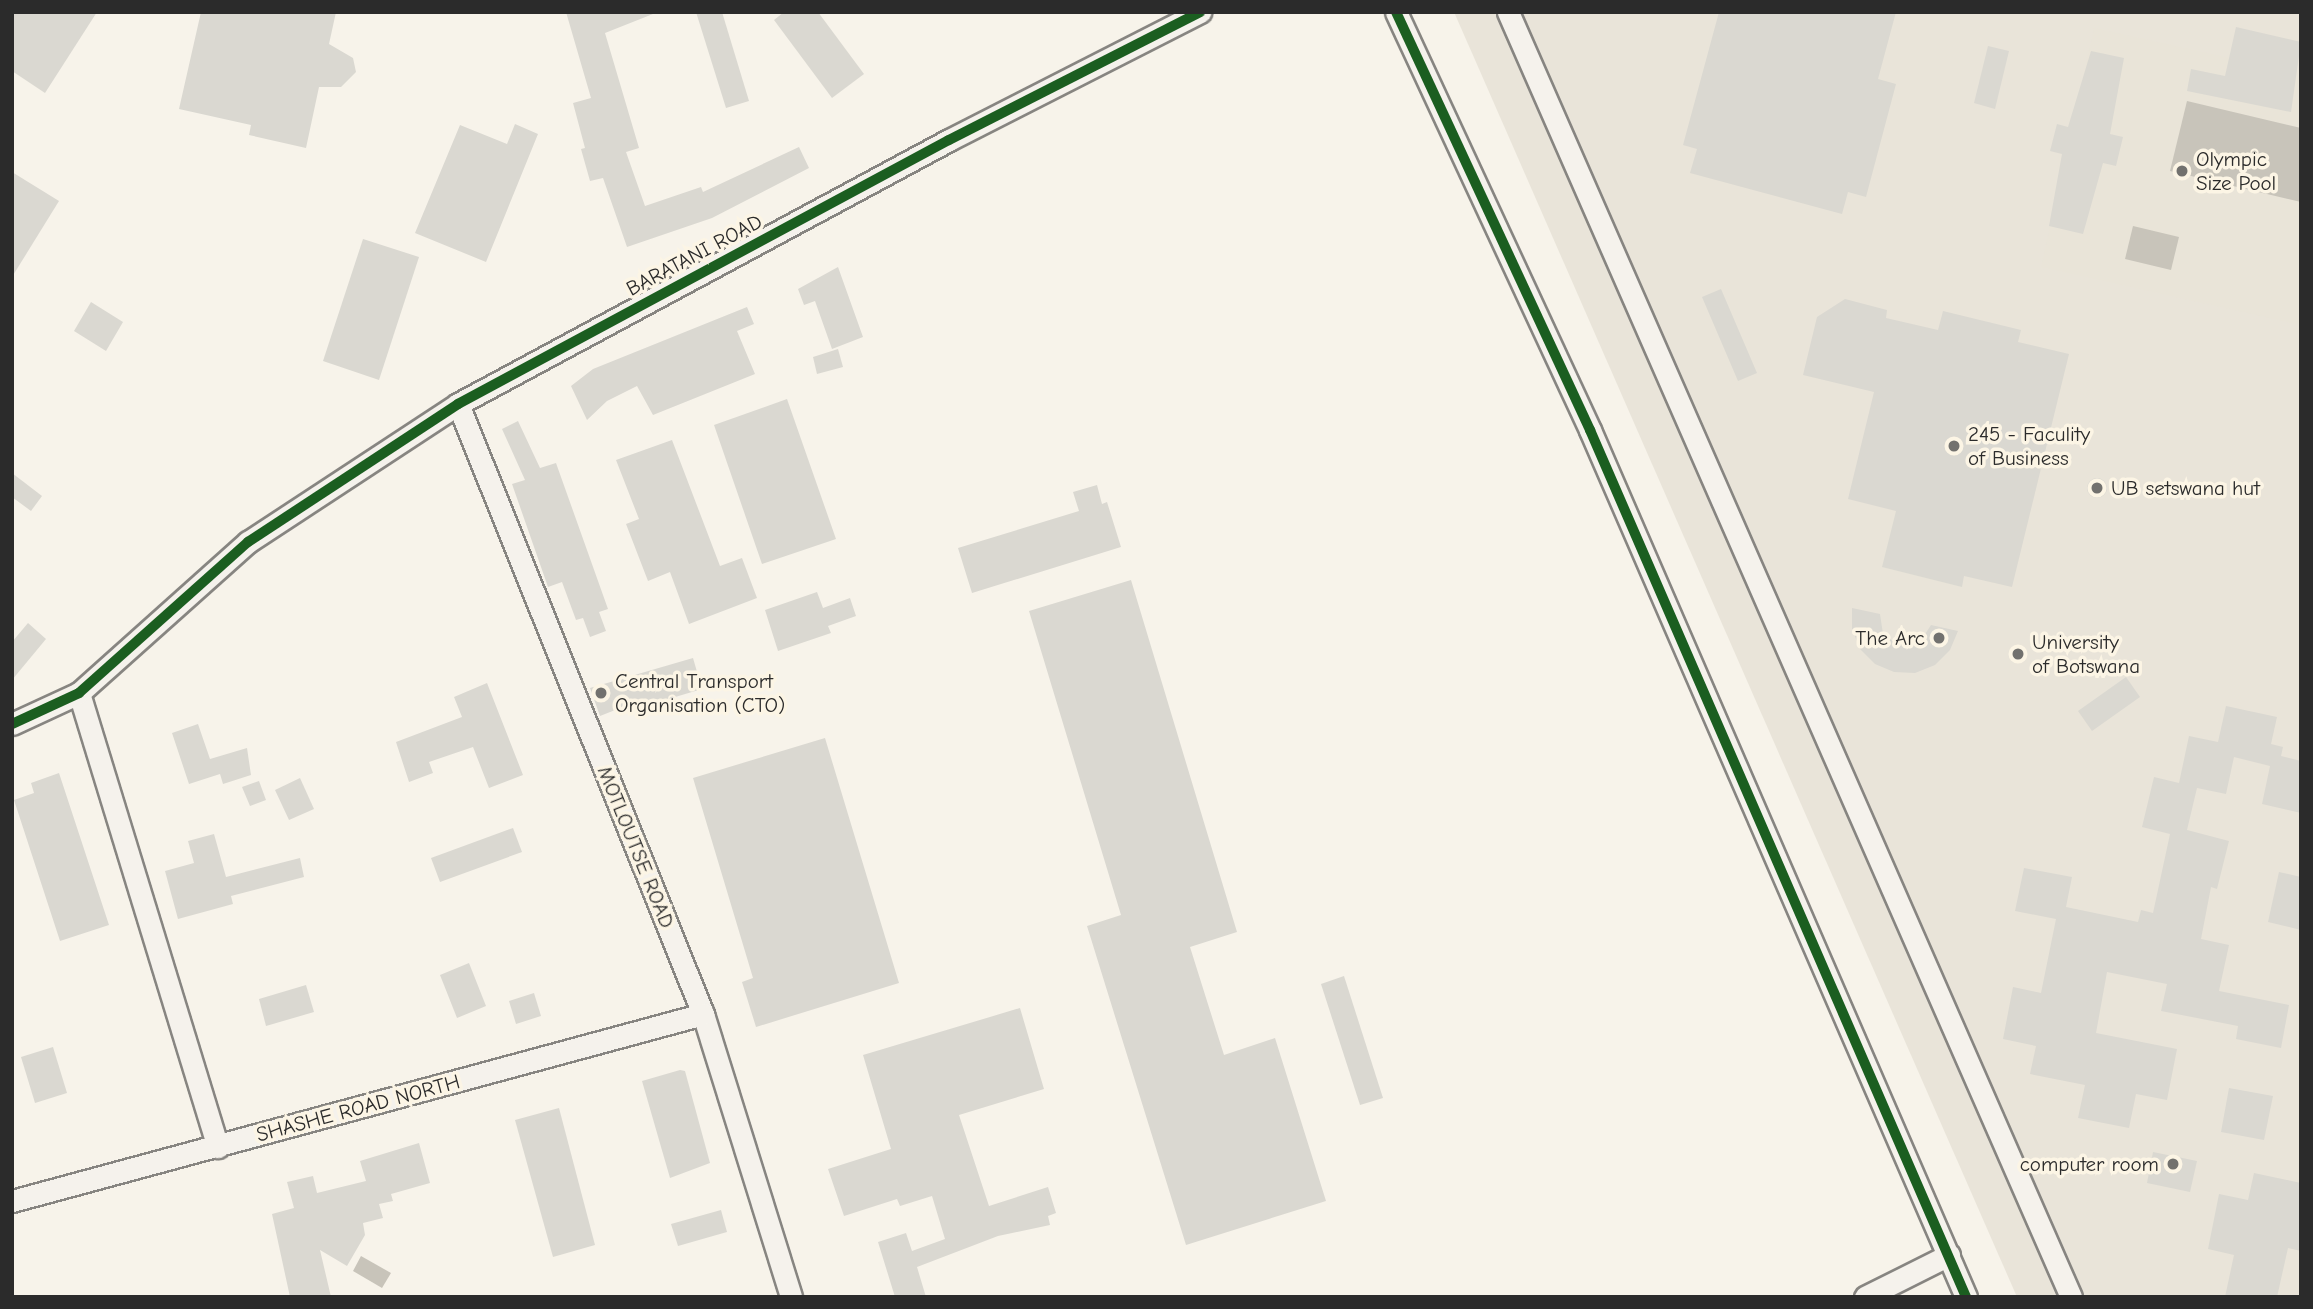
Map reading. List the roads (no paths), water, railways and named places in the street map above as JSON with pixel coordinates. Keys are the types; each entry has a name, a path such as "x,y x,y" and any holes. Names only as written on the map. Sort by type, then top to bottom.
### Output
{"street":[{"name":"BARATANI ROAD","path":"12,724 79,693 248,542 458,404 948,140 1200,12"},
{"path":"1396,12 1590,430 1966,1297"},
{"path":"1508,12 2071,1297"},
{"name":"MOTLOUTSE ROAD","path":"458,404 703,1014 791,1297"},
{"path":"79,693 218,1147"},
{"name":"SHASHE ROAD NORTH","path":"12,1201 703,1014"},
{"path":"1865,1297 1949,1255"}],"place":[{"name":"Olympic Size Pool","path":"2182,171"},
{"name":"245 - Faculity of Business","path":"1954,446"},
{"name":"UB setswana hut","path":"2097,488"},
{"name":"The Arc","path":"1939,638"},
{"name":"University of Botswana","path":"2018,654"},
{"name":"Central Transport Organisation (CTO)","path":"601,693"},
{"name":"computer room","path":"2173,1164"}]}
